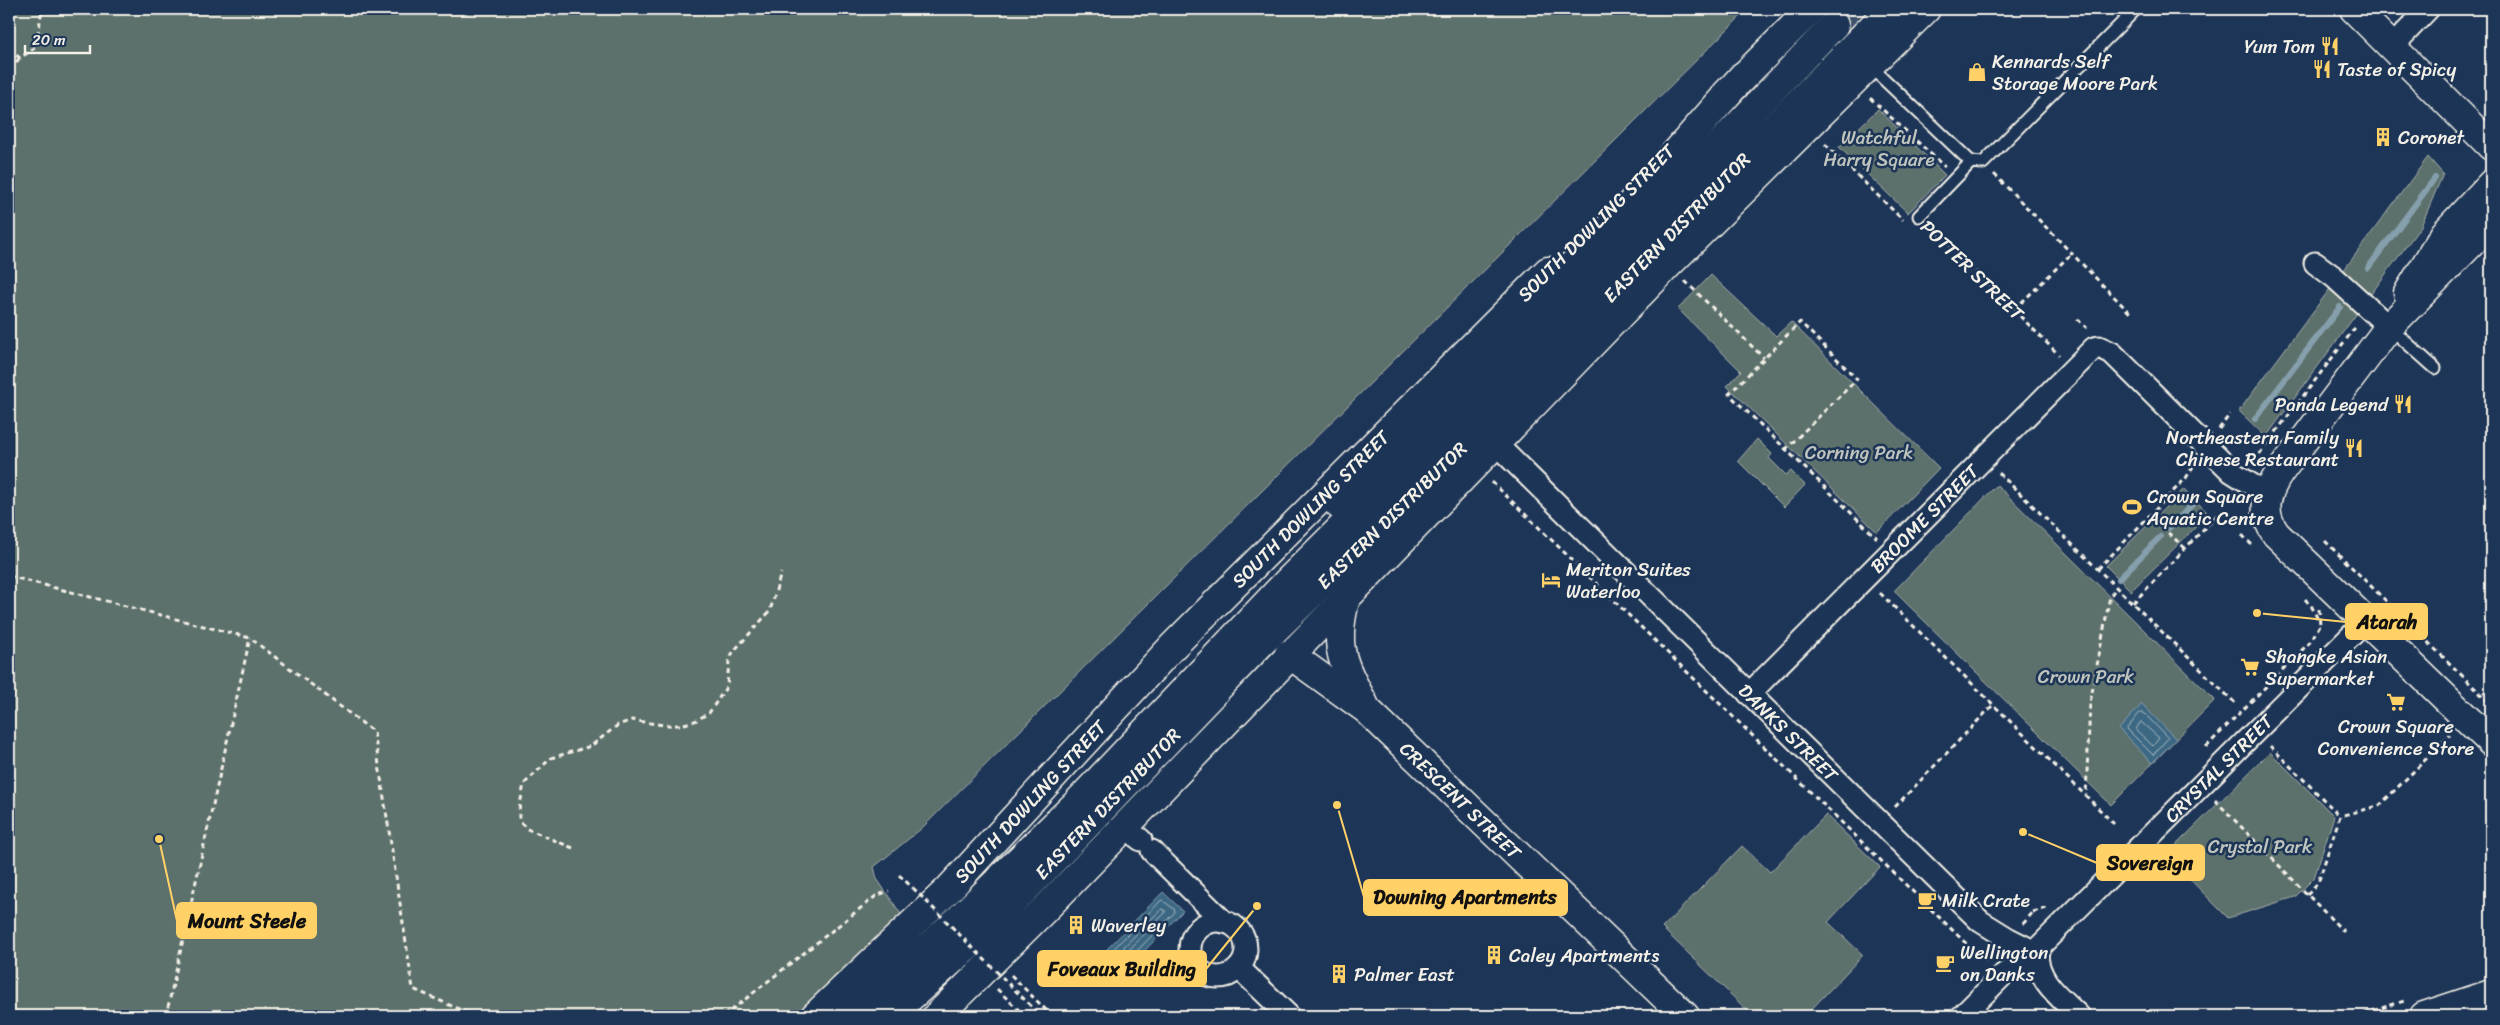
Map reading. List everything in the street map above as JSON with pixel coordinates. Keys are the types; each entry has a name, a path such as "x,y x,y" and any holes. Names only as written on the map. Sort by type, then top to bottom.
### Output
{"main road":[{"name":"SOUTH DOWLING STREET","path":"815,1016 948,890 1173,646 1812,9"},
{"name":"EASTERN DISTRIBUTOR","path":"889,1016 986,930 1260,644 1462,446 1890,9"},
{"path":"937,1016 988,966 1668,265 1926,9"},
{"path":"2354,9 2491,146"},
{"name":"EASTERN DISTRIBUTOR","path":"852,1016 961,917 1078,802 1288,581 1571,300 1834,25"},
{"path":"961,917 1178,670 1623,213 1744,76"},
{"path":"2488,734 2366,622 2276,534 2266,516 2265,505 2280,472 2389,327 2446,233 2491,184"},
{"path":"2389,327 2491,223"},
{"name":"CRESCENT STREET","path":"1346,597 1339,632 1340,653 1347,673 1367,710"},
{"name":"CRESCENT STREET","path":"1289,654 1367,710 1685,1016"},
{"path":"2424,1016 2491,994"}],"street":[{"path":"2391,48 2428,9"},
{"path":"2315,263 2334,277 2389,327"},
{"name":"BROOME STREET","path":"1749,694 2089,350 2099,347 2112,354 2206,446"},
{"name":"DANKS STREET","path":"1495,443 1980,921 2010,940 2037,953"},
{"path":"2206,446 2232,472 2268,495"},
{"name":"CRYSTAL STREET","path":"1962,1016 2004,974 2037,953 2040,946 2366,622"},
{"path":"1144,843 1224,922 1240,932 1245,940 1246,950 1239,968 1232,973 1215,976 1200,969 1191,954 1191,946 1198,930 1205,924 1224,922"},
{"path":"2037,953 2037,966 2041,976 2079,1016"},
{"path":"1239,968 1290,1016"}],"lane":[{"path":"1919,216 2136,9"},
{"path":"1870,66 1977,162"},
{"path":"2389,327 2435,368"}],"path":[{"path":"9,69 20,58 36,47 42,9"},
{"path":"9,50 20,58"},
{"path":"1866,94 1952,174"},
{"name":"POTTER STREET","path":"1821,140 1909,226 1919,216 2015,309 2059,355"},
{"path":"1977,162 2131,314"},
{"path":"2015,309 2071,254"},
{"path":"1684,280 1764,358"},
{"path":"2077,319 2087,328"},
{"path":"1785,450 1857,379 1800,322 1729,394 1785,450 1879,540"},
{"path":"2098,569 2148,515 2186,478 2206,446"},
{"path":"1983,458 2235,703"},
{"path":"1491,482 1951,930 1979,956 1990,962"},
{"path":"2133,603 2218,513"},
{"path":"2148,515 2185,548"},
{"path":"2325,541 2491,704"},
{"path":"574,848 525,828 519,819 524,784 551,758 591,746 618,725 632,720 663,725 680,725 695,721 709,713 727,686 729,661 734,652 770,611 781,573"},
{"path":"9,576 250,638 374,732 413,989 475,1016"},
{"path":"1865,578 2114,824"},
{"path":"2086,796 2090,703 2110,596 2117,588"},
{"name":"CRYSTAL STREET","path":"2205,748 2310,642 2320,625"},
{"path":"166,1016 250,638"},
{"path":"1888,813 1993,705"},
{"path":"2340,816 2379,806 2445,741"},
{"path":"2270,745 2340,816"},
{"path":"2210,795 2344,932"},
{"path":"2307,894 2318,883 2340,816"},
{"path":"898,875 1041,1016"},
{"path":"724,1016 876,896 889,891"},
{"path":"2033,912 2046,908 2053,902"},
{"path":"988,966 1025,1016"},
{"path":"988,966 1052,1016"}],"green space":[{"path":"9,9 1748,9 922,828 874,867 877,879 901,914 793,1016 9,1016"},
{"name":"Watchful Harry Square","path":"1878,109 1945,175 1908,213 1839,147"},
{"path":"2428,157 2443,174 2421,226 2266,437 2239,411"},
{"name":"Corning Park","path":"1711,275 1776,336 1791,322 1939,468 1877,532 1727,386 1741,371 1678,309"},
{"path":"1757,439 1772,454 1769,458 1786,475 1791,471 1805,485 1784,507 1738,461"},
{"name":"Crown Park","path":"1997,485 2215,700 2111,805 1894,591"},
{"path":"2184,489 2209,514 2131,591 2106,566"},
{"name":"Crystal Park","path":"2270,752 2334,816 2314,878 2295,897 2228,918 2166,855"},
{"path":"1826,815 1880,867 1828,922 1863,955 1805,1016 1753,1016 1662,928 1742,846 1770,872"}],"water":[{"path":"2142,704 2176,739 2152,763 2119,729"},
{"path":"1163,892 1183,911 1127,969 1107,949"}],"waterway":[{"path":"2368,268 2435,178"},
{"path":"2255,419 2340,307"},
{"path":"2169,528 2194,503"},
{"path":"2119,579 2160,537"}],"tunnel":[{"path":"1834,25 1851,9"}],"place":[{"name":"Yum Tom","path":"2330,46"},
{"name":"Taste of Spicy","path":"2322,69"},
{"name":"Kennards Self Storage Moore Park","path":"1977,72"},
{"name":"Coronet","path":"2383,137"},
{"name":"Panda Legend","path":"2403,404"},
{"name":"Northeastern Family Chinese Restaurant","path":"2354,448"},
{"name":"Crown Square Aquatic Centre","path":"2132,507"},
{"name":"Meriton Suites Waterloo","path":"1551,580"},
{"name":"Atarah","path":"2257,613"},
{"name":"Shangke Asian Supermarket","path":"2250,667"},
{"name":"Crown Square Convenience Store","path":"2396,702"},
{"name":"Downing Apartments","path":"1337,805"},
{"name":"Sovereign","path":"2023,832"},
{"name":"Mount Steele","path":"159,839"},
{"name":"Milk Crate","path":"1927,900"},
{"name":"Foveaux Building","path":"1257,906"},
{"name":"Waverley","path":"1076,925"},
{"name":"Caley Apartments","path":"1494,955"},
{"name":"Wellington on Danks","path":"1945,963"},
{"name":"Palmer East","path":"1339,974"}]}
